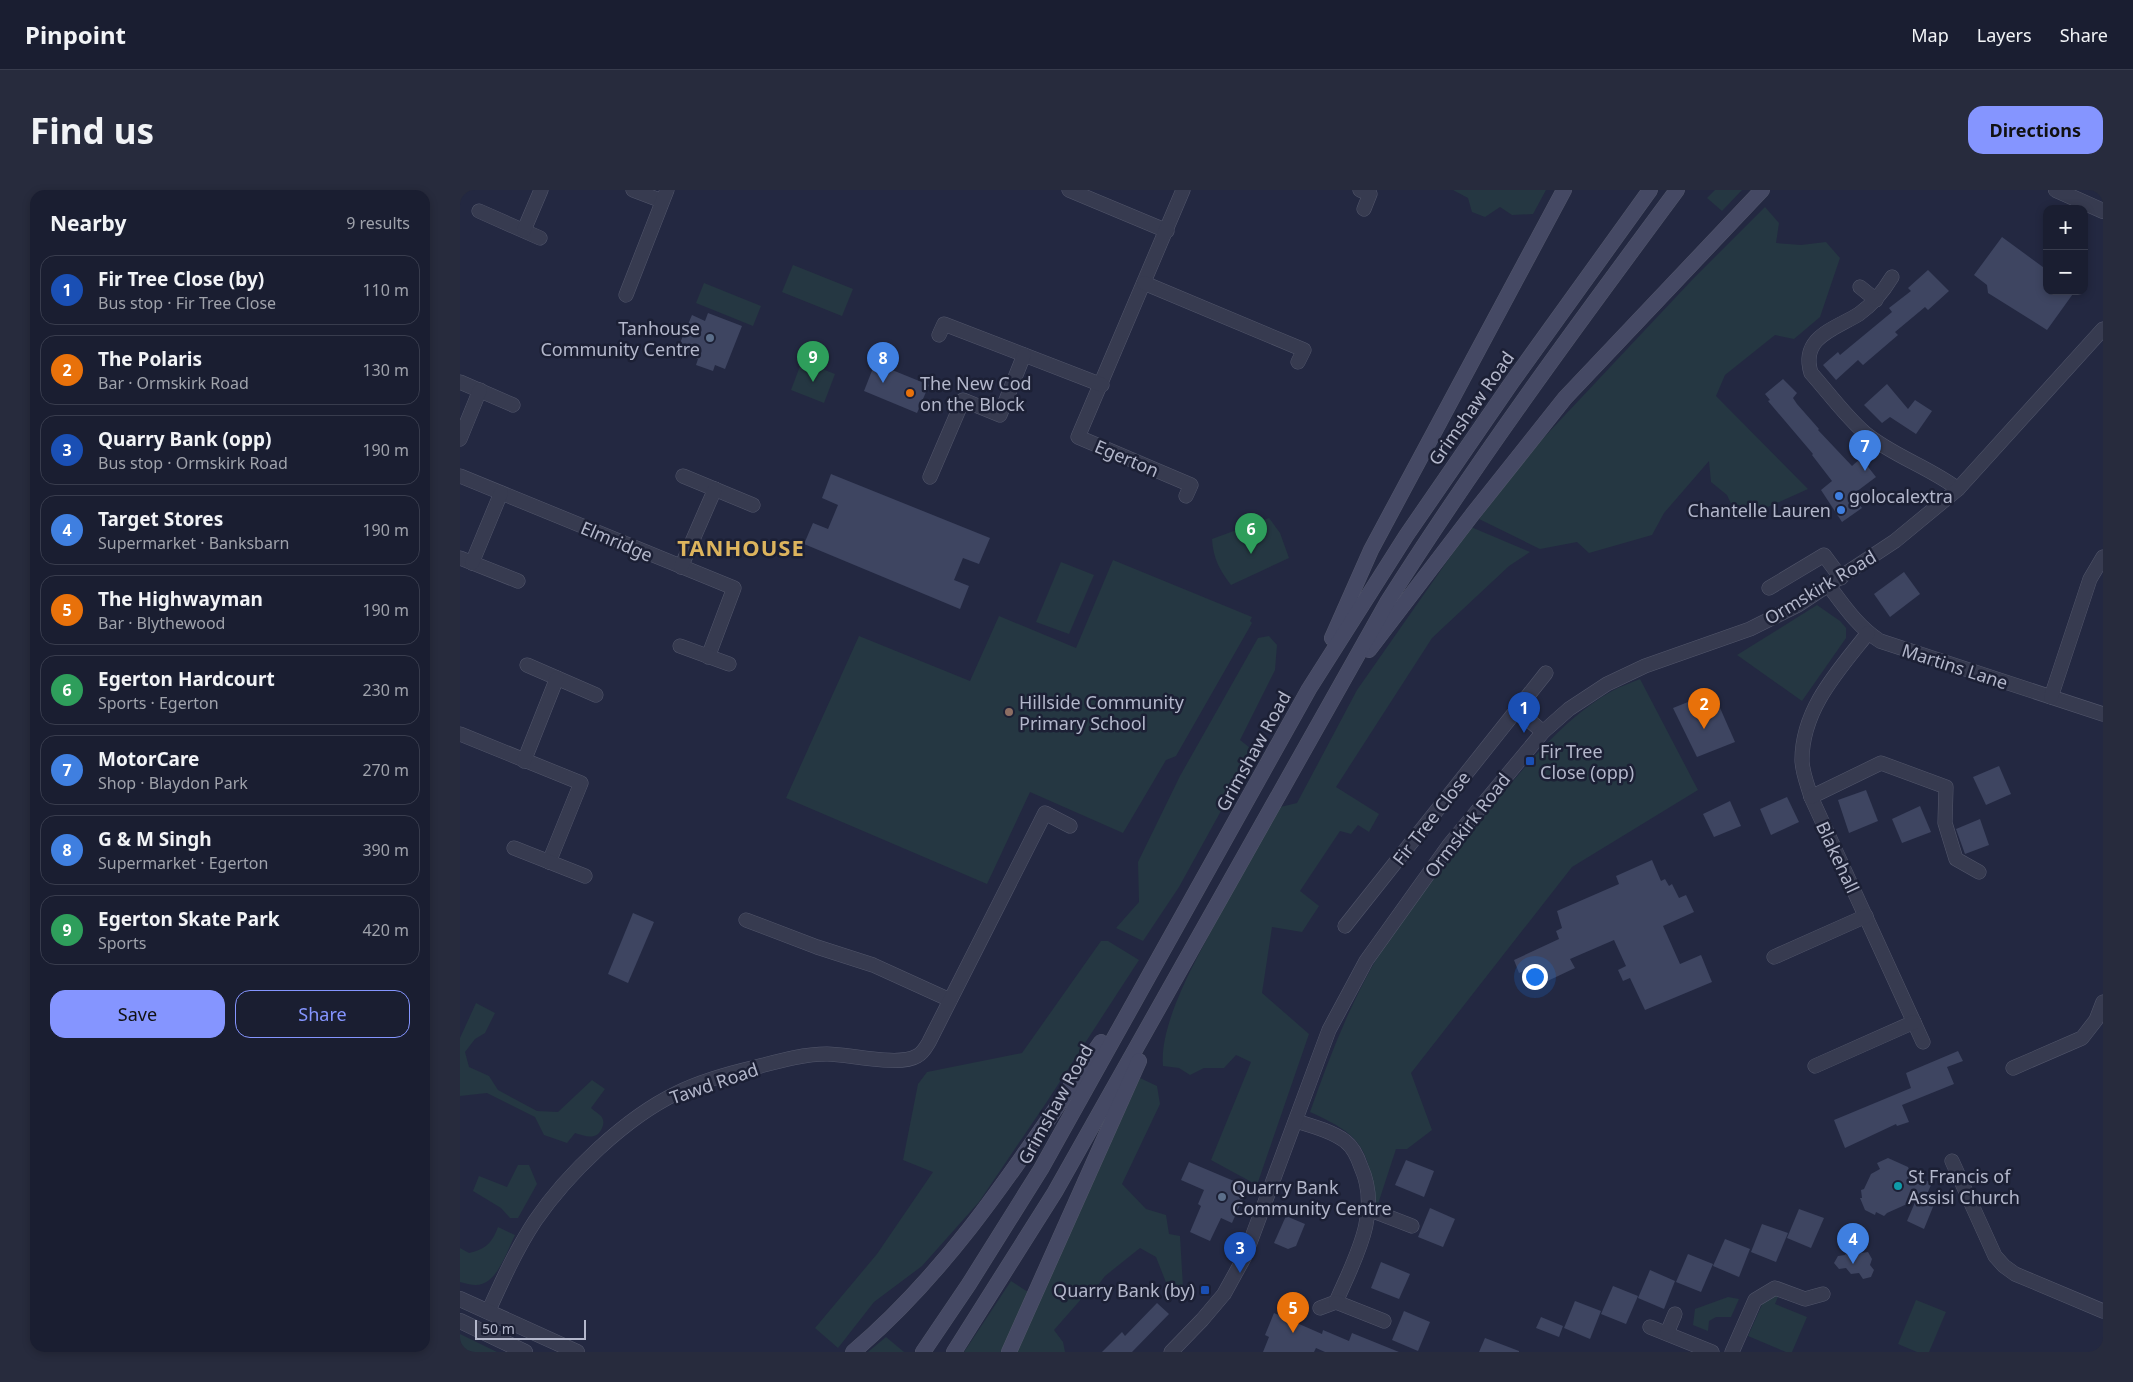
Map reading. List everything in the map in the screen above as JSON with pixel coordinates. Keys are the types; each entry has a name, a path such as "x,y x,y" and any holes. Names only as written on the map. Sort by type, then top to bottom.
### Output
{"main road":[{"path":"1308,689 1372,550 1564,190"},
{"name":"Grimshaw Road","path":"923,1352 969,1284 1041,1169 1308,689 1406,536 1524,366 1650,190"},
{"path":"954,1352 1055,1192 1388,601 1490,445 1677,190"},
{"path":"1329,703 1472,515 1565,398 1762,190"},
{"path":"853,1352 918,1291 963,1239 1014,1170 1152,968"},
{"path":"1009,1352 1176,980"}],"street":[{"path":"524,230 541,190"},
{"path":"626,295 664,196 633,190"},
{"path":"1069,190 1166,230"},
{"name":"Egerton","path":"1183,190 1078,438 1191,485 1186,496"},
{"path":"1360,190 1370,194 1364,210"},
{"path":"2056,190 2103,211"},
{"path":"480,211 540,238"},
{"path":"1892,277 1876,300 1859,314 1833,328 1814,342 1809,352 1808,363 1811,373 1865,433 1886,447 1940,475 1958,489"},
{"path":"1144,283 1304,350 1298,362"},
{"path":"1860,287 1876,300"},
{"path":"939,335 944,324 1102,385"},
{"name":"Ormskirk Road","path":"1171,1352 1224,1294 1245,1256 1329,1030 1366,961 1449,845 1543,732 1569,709 1607,684 1646,666 1750,628 1798,605 1895,541 1958,489 2103,329"},
{"path":"930,478 963,400 1000,415 1024,355"},
{"path":"460,382 514,405"},
{"path":"460,439 480,390"},
{"name":"Elmridge","path":"460,476 681,568 734,588 708,656"},
{"path":"684,476 753,505"},
{"path":"681,568 715,490"},
{"path":"501,493 466,560 518,581"},
{"name":"Martins Lane","path":"1769,588 1824,555 1835,582 1868,633 1880,641 2103,714"},
{"path":"2051,697 2090,579 2103,557"},
{"name":"Blakehall","path":"1868,633 1824,689 1806,729 1802,761 1811,797 1923,1042"},
{"path":"680,646 729,664"},
{"path":"527,665 596,695"},
{"name":"Fir Tree Close","path":"1345,926 1546,673"},
{"path":"524,760 557,678"},
{"path":"1516,709 1543,732"},
{"path":"460,734 581,783 549,862"},
{"path":"1811,797 1881,763 1946,787 1945,823 1956,859 1979,872"},
{"name":"Tawd Road","path":"488,1312 514,1257 535,1221 558,1191 588,1159 655,1104 678,1092 712,1080 748,1069 808,1056 827,1054 892,1060 916,1057 927,1046 1045,813 1070,826"},
{"path":"514,848 585,876"},
{"path":"1774,957 1866,916"},
{"path":"746,920 817,947 874,965 950,1000"},
{"path":"2013,1068 2082,1038 2096,1020 2103,1002"},
{"path":"1815,1066 1914,1022"},
{"path":"1296,1121 1332,1133 1346,1142 1357,1156 1364,1173 1368,1195 1364,1237 1336,1302"},
{"path":"1952,1161 1995,1256 2004,1266 2015,1274 2103,1311"},
{"path":"1368,1209 1412,1226"},
{"path":"1732,1352 1755,1300 1775,1288 1805,1299 1822,1294"},
{"path":"460,1299 577,1352"},
{"path":"1320,1308 1336,1302 1384,1321"},
{"path":"1667,1333 1675,1314"},
{"path":"460,1321 525,1352"},
{"path":"1650,1326 1712,1352"}],"shaded area":[{"path":"1453,190 1546,190 1533,214 1512,215 1500,207 1485,217 1472,212 1468,198"},
{"path":"1715,190 1742,190 1722,211 1707,198"},
{"path":"1765,207 1779,223 1776,243 1801,245 1826,242 1840,258 1820,317 1794,339 1775,335 1725,375 1716,396 1808,489 1752,514 1733,508 1727,495 1711,482 1709,461 1664,513 1652,535 1589,553 1577,542 1540,549 1479,519 1534,448 1692,280"},
{"path":"793,265 853,289 842,316 782,292"},
{"path":"704,283 761,306 753,326 696,303"},
{"path":"802,361 835,374 824,403 791,390"},
{"path":"1269,518 1280,533 1289,558 1231,585 1218,564 1212,539"},
{"path":"1471,527 1530,552 1509,566 1432,638 1336,787 1379,814 1369,832 1358,825 1351,834 1340,831 1300,891 1319,906 1302,932 1272,927 1262,993 1309,1034 1257,1185 1211,1160 1251,1062 1236,1055 1224,1068 1204,1068 1190,1075 1179,1068 1163,1066 1163,1049 1173,1011 1200,953 1276,808 1297,803 1357,690"},
{"name":"Hillside Community Primary School","path":"1113,560 1252,617 1250,621 1252,623 1176,756 1166,760 1123,833 1030,792 987,884 786,798 859,636 970,681 999,616 1076,648"},
{"path":"1061,562 1094,575 1069,634 1036,622"},
{"path":"1817,605 1840,621 1846,628 1846,638 1802,701 1737,655"},
{"path":"1269,636 1277,645 1275,670 1240,740 1254,751 1179,887 1143,941 1116,928 1139,902 1138,862 1180,776 1258,638"},
{"path":"1640,679 1698,790 1572,867 1411,1073 1432,1130 1407,1149 1396,1149 1377,1207 1370,1171 1361,1147 1343,1129 1310,1112 1333,1051 1359,991 1380,953 1408,912 1530,762 1570,721 1591,705 1615,689"},
{"path":"1101,941 1108,941 1139,960 979,1202 922,1266 874,1302 838,1348 815,1328 877,1254 933,1172 903,1160 918,1084 927,1072 1022,1053"},
{"path":"476,1003 495,1013 485,1033 475,1039 465,1052 469,1067 489,1076 498,1090 537,1111 558,1112 592,1080 605,1089 591,1108 603,1120 602,1128 597,1135 590,1136 575,1133 567,1143 544,1135 535,1117 487,1093 460,1096 460,1038"},
{"path":"1140,1078 1157,1086 1160,1104 1122,1184 1146,1209 1166,1215 1169,1234 1180,1236 1183,1287 1167,1285 1156,1257 1140,1248 1105,1276 1092,1293 1083,1297 1054,1330 1063,1342 1065,1352 1014,1352"},
{"path":"518,1165 529,1165 537,1184 518,1218 510,1218 501,1208 473,1191 479,1176 507,1187"},
{"path":"498,1227 515,1235 500,1266 490,1279 483,1284 474,1285 460,1282 460,1248 469,1253 480,1250 488,1245"},
{"path":"1011,1281 1028,1292 1001,1352 964,1352"},
{"path":"1780,1292 1775,1304 1807,1317 1792,1352 1786,1352 1748,1336 1764,1300"},
{"path":"1728,1297 1739,1299 1731,1317 1716,1317 1709,1321 1708,1331 1693,1325 1695,1309"},
{"path":"1916,1300 1946,1312 1929,1352 1917,1352 1898,1344"},
{"path":"460,1334 497,1352 460,1352"},
{"path":"886,1337 904,1352 868,1352"}],"building":[{"path":"2002,237 2043,267 2043,295 2072,295 2047,330 1988,293 1987,285 1974,275"},
{"path":"1928,270 1949,291 1928,310 1925,307 1895,332 1898,335 1863,365 1858,360 1836,380 1823,365 1838,352 1840,355 1892,312 1889,308 1911,291 1908,288"},
{"name":"Tanhouse Community Centre","path":"708,313 742,326 725,369 715,365 713,371 696,365 698,359 677,350 692,315 705,321"},
{"path":"875,363 929,385 917,413 864,391"},
{"path":"1783,379 1797,393 1793,398 1797,404 1818,430 1852,466 1861,458 1876,477 1852,495 1862,508 1842,522 1821,490 1832,481 1813,454 1768,401 1770,400 1765,394"},
{"path":"1887,384 1908,409 1915,400 1932,411 1916,434 1890,417 1882,423 1864,405"},
{"path":"831,474 990,538 979,564 963,558 954,580 969,586 960,609 804,544 813,523 828,529 838,505 822,498"},
{"path":"1904,572 1920,594 1890,617 1874,594"},
{"path":"1713,692 1735,742 1697,757 1673,708"},
{"path":"1999,766 2011,794 1986,805 1973,777"},
{"path":"1866,790 1878,821 1849,833 1838,800"},
{"path":"1787,797 1799,822 1771,835 1760,809"},
{"path":"1730,801 1741,826 1714,837 1703,814"},
{"path":"1920,806 1931,832 1902,843 1892,819"},
{"path":"1980,819 1989,845 1965,854 1956,829"},
{"path":"1652,860 1661,881 1665,879 1669,886 1672,884 1679,898 1686,895 1694,912 1663,926 1680,964 1701,955 1712,982 1645,1010 1630,978 1623,981 1618,970 1626,966 1614,940 1570,959 1575,968 1537,986 1529,969 1519,973 1514,960 1559,939 1556,931 1562,928 1557,911 1619,884 1616,876"},
{"path":"633,913 654,922 628,983 608,974"},
{"path":"1958,1051 1963,1061 1947,1067 1954,1084 1902,1105 1909,1122 1897,1126 1896,1124 1845,1148 1834,1120 1911,1088 1906,1073"},
{"name":"St Francis of Assisi Church","path":"1888,1158 1908,1167 1911,1174 1932,1183 1926,1196 1923,1197 1935,1202 1924,1229 1907,1221 1916,1200 1884,1216 1876,1212 1875,1215 1865,1210 1860,1198 1862,1198 1861,1190 1864,1189 1871,1174 1880,1169 1877,1163"},
{"path":"1406,1160 1434,1171 1424,1197 1395,1185"},
{"name":"Quarry Bank Community Centre","path":"1189,1162 1248,1187 1232,1223 1221,1218 1210,1241 1190,1232 1201,1206 1198,1204 1204,1190 1181,1180"},
{"path":"1430,1208 1455,1219 1443,1247 1418,1237"},
{"path":"1799,1209 1824,1218 1811,1248 1787,1238"},
{"path":"1286,1216 1305,1224 1296,1246 1288,1249 1274,1243"},
{"path":"1762,1224 1788,1233 1776,1262 1751,1252"},
{"path":"1725,1239 1750,1249 1739,1277 1713,1266"},
{"path":"1849,1247 1856,1247 1861,1253 1868,1252 1872,1259 1870,1265 1874,1270 1871,1277 1863,1279 1859,1273 1851,1274 1846,1268 1839,1269 1834,1263 1838,1256 1845,1255"},
{"path":"1688,1254 1713,1264 1701,1292 1676,1282"},
{"path":"1381,1262 1410,1274 1399,1299 1371,1288"},
{"path":"1650,1270 1675,1281 1664,1309 1638,1298"},
{"path":"1613,1286 1638,1296 1626,1324 1601,1314"},
{"path":"1575,1301 1601,1311 1590,1339 1564,1328"},
{"path":"1157,1303 1169,1314 1132,1352 1102,1352 1122,1332 1125,1336"},
{"path":"1404,1311 1430,1322 1418,1351 1392,1340"},
{"path":"1274,1313 1322,1334 1323,1330 1349,1341 1352,1333 1399,1352 1325,1352 1316,1348 1314,1352 1263,1352 1269,1337 1265,1335"},
{"path":"1541,1317 1563,1326 1559,1337 1536,1328"},
{"path":"1485,1338 1519,1351 1519,1352 1479,1352"}],"place":[{"name":"Tanhouse Community Centre","path":"710,338"},
{"name":"Egerton Skate Park","path":"813,382"},
{"name":"G & M Singh","path":"883,383"},
{"name":"The New Cod on the Block","path":"910,393"},
{"name":"MotorCare","path":"1865,471"},
{"name":"golocalextra","path":"1839,496"},
{"name":"Chantelle Lauren","path":"1841,510"},
{"name":"Egerton Hardcourt","path":"1251,554"},
{"name":"Hillside Community Primary School","path":"1009,712"},
{"name":"The Polaris","path":"1704,729"},
{"name":"Fir Tree Close (by)","path":"1524,733"},
{"name":"Fir Tree Close (opp)","path":"1530,761"},
{"name":"St Francis of Assisi Church","path":"1898,1186"},
{"name":"Quarry Bank Community Centre","path":"1222,1197"},
{"name":"Target Stores","path":"1853,1264"},
{"name":"Quarry Bank (opp)","path":"1240,1273"},
{"name":"Quarry Bank (by)","path":"1205,1290"},
{"name":"The Highwayman","path":"1293,1333"}],"district":[{"name":"TANHOUSE","path":"741,547"}]}
